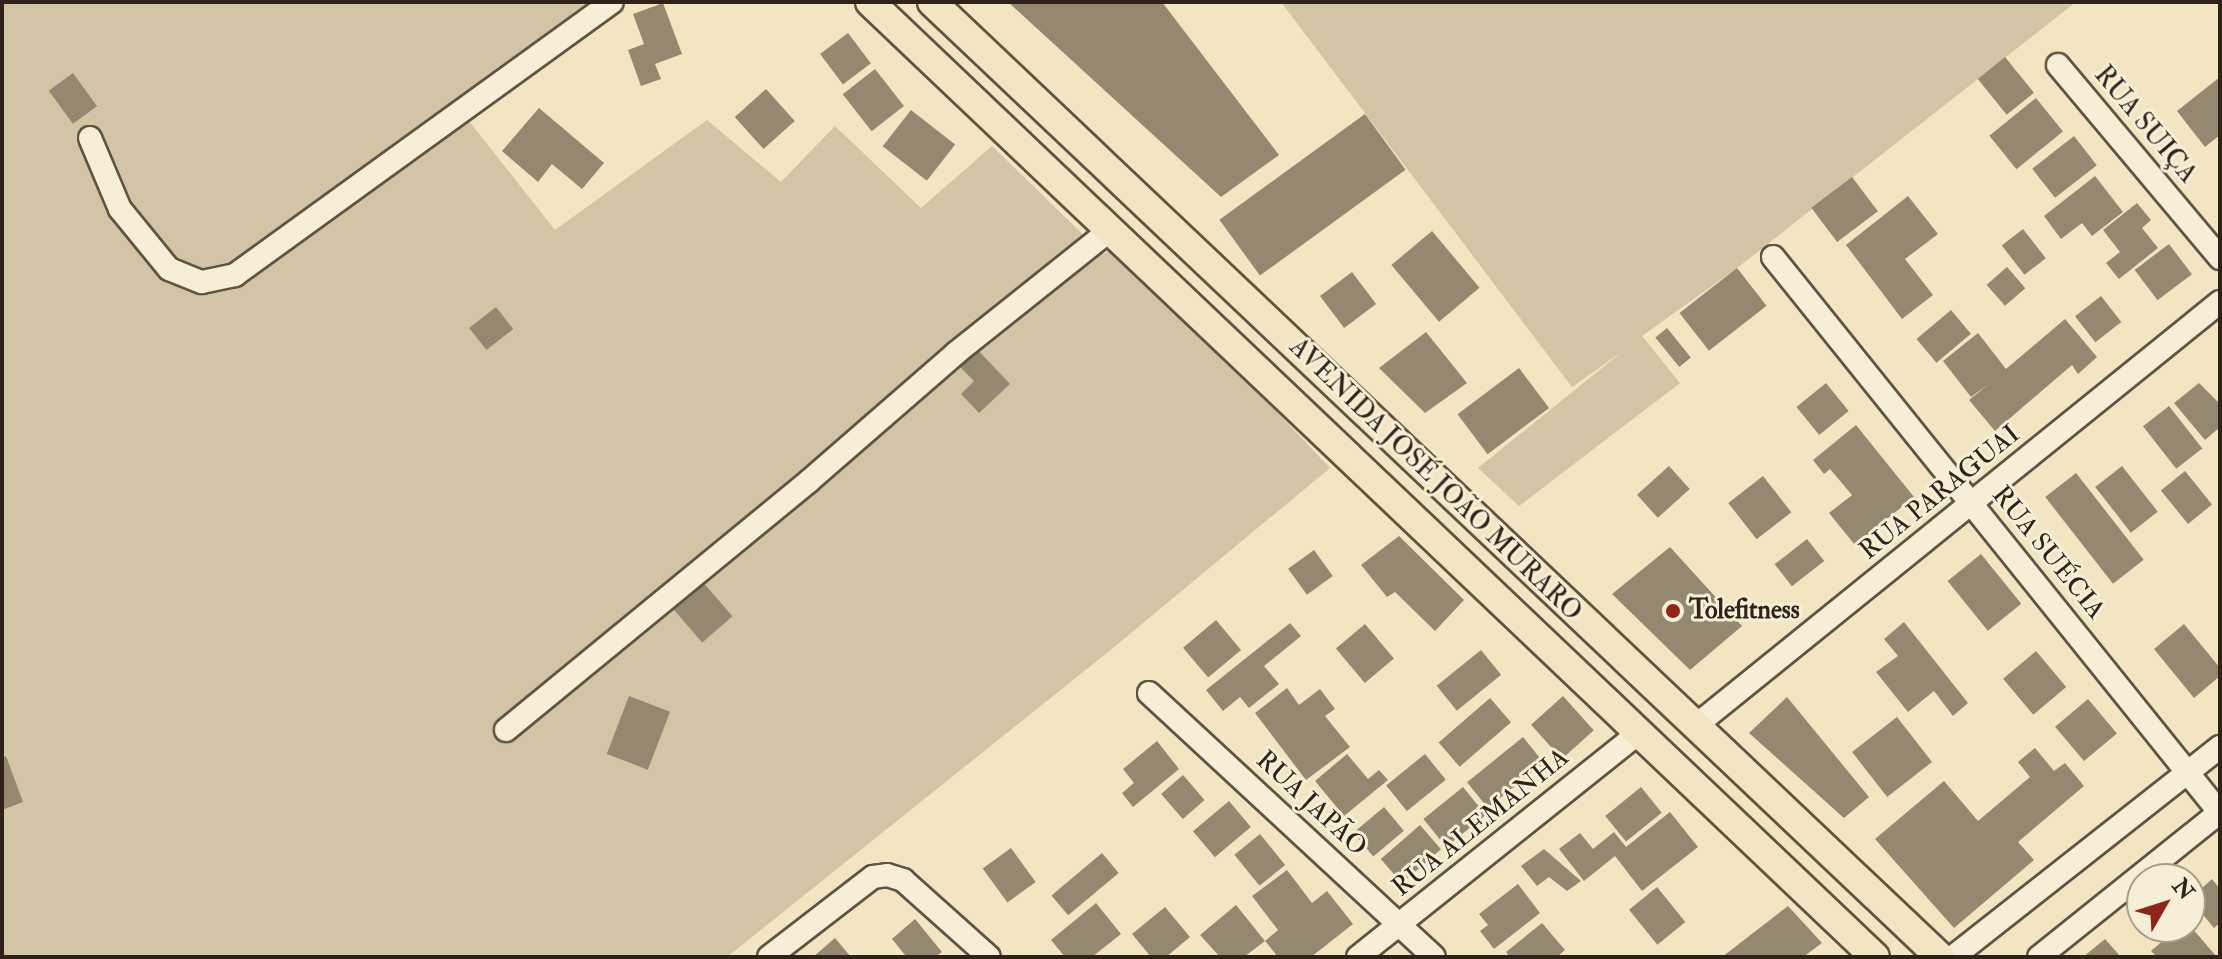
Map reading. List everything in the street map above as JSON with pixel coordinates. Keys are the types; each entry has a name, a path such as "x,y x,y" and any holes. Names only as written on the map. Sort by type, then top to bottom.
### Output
{"main road":[{"name":"AVENIDA JOSÉ JOÃO MURARO","path":"870,2 1875,957"},
{"name":"AVENIDA JOSÉ JOÃO MURARO","path":"932,2 1527,564 1613,651 1940,957"},
{"path":"1418,521 1501,590 1511,593 1522,586 1530,575 1527,564"},
{"path":"1528,630 1538,606 1551,600 1613,651"}],"street":[{"path":"90,138 120,209 169,269 202,282 235,275 612,2"},
{"name":"RUA SUIÇA","path":"2058,65 2220,258"},
{"path":"506,730 809,481 956,353 1109,231"},
{"name":"RUA SUÉCIA","path":"1773,257 2220,812"},
{"name":"RUA PARAGUAI","path":"1694,727 2220,302"},
{"name":"RUA JAPÃO","path":"1149,693 1434,957"},
{"name":"RUA ALEMANHA","path":"1358,957 1639,733"},
{"path":"1953,957 2220,747"},
{"path":"2039,957 2220,812"},
{"path":"769,957 873,877 887,875 903,880 989,957"}],"shaded area":[{"path":"2,2 600,2 457,106 555,230 707,120 781,182 835,126 921,208 992,146 1103,254 1119,246 1330,468 1113,648 727,957 2,957"},
{"path":"1281,2 2076,2 1737,268 1642,336 1680,383 1519,506 1478,468 1623,351 1572,387"}],"building":[{"path":"1008,2 1162,2 1279,155 1221,197"},
{"path":"663,3 682,54 655,64 661,79 641,86 628,50 644,44 633,14"},
{"path":"848,33 871,63 843,84 820,54"},
{"path":"2005,57 2034,93 2007,115 1978,79"},
{"path":"875,69 904,106 872,131 843,94"},
{"path":"73,73 97,106 73,124 49,91"},
{"path":"2220,77 2220,135 2205,147 2177,111"},
{"path":"766,89 795,121 764,149 735,117"},
{"path":"2036,98 2063,131 2016,169 1989,136"},
{"path":"539,108 604,163 582,189 552,164 538,182 502,151"},
{"path":"911,110 955,144 927,181 883,146"},
{"path":"1365,114 1406,170 1260,276 1219,220"},
{"path":"2074,136 2097,165 2055,198 2032,169"},
{"path":"2095,176 2123,212 2092,236 2082,223 2061,239 2044,216"},
{"path":"1852,177 1878,211 1837,242 1811,208"},
{"path":"1908,196 1938,234 1905,259 1933,295 1902,319 1846,245"},
{"path":"2137,203 2151,220 2142,228 2158,248 2119,279 2106,263 2120,252 2103,230"},
{"path":"2023,229 2046,258 2025,275 2002,246"},
{"path":"1432,231 1480,288 1439,322 1391,265"},
{"path":"2169,244 2192,274 2158,300 2135,270"},
{"path":"2007,267 2025,288 2005,306 1987,285"},
{"path":"1737,268 1767,306 1709,351 1679,313"},
{"path":"1352,272 1376,304 1344,328 1320,296"},
{"path":"2101,296 2121,322 2095,342 2075,316"},
{"path":"496,307 513,329 486,350 469,328"},
{"path":"1951,310 1971,334 1936,363 1917,339"},
{"path":"2065,319 2097,357 2078,374 2072,365 1995,431 1969,400 1990,383 1971,397 1943,361 1978,333 2006,369"},
{"path":"1667,328 1691,358 1679,367 1655,337"},
{"path":"1426,332 1467,383 1425,413 1379,368"},
{"path":"975,347 1010,384 979,413 961,394 974,381 957,364"},
{"path":"1519,368 1549,408 1488,454 1458,414"},
{"path":"1826,383 1849,411 1819,435 1796,407"},
{"path":"2199,383 2220,404 2220,427 2205,440 2174,403"},
{"path":"2169,406 2202,449 2176,469 2143,426"},
{"path":"1856,425 1914,497 1855,545 1829,513 1852,495 1830,469 1824,474 1813,460"},
{"path":"1669,466 1690,489 1658,518 1637,495"},
{"path":"2122,466 2158,512 2131,533 2095,487"},
{"path":"2185,471 2212,504 2188,524 2161,491"},
{"path":"2076,473 2144,560 2113,584 2045,497"},
{"path":"1763,476 1791,512 1757,539 1728,503"},
{"path":"1399,536 1464,600 1435,631 1395,592 1387,597 1361,565"},
{"path":"1807,539 1824,561 1792,586 1775,564"},
{"path":"1670,547 1742,626 1690,670 1612,594"},
{"path":"1314,550 1333,576 1307,595 1288,569"},
{"path":"1981,554 2021,604 1988,631 1948,581"},
{"path":"701,580 732,616 702,642 671,606"},
{"path":"1216,620 1241,650 1208,678 1183,648"},
{"path":"1904,622 1968,703 1953,716 1934,691 1908,712 1876,672 1898,656 1884,639"},
{"path":"1290,623 1301,636 1264,666 1279,684 1249,708 1240,697 1223,711 1206,690"},
{"path":"1365,624 1394,658 1365,683 1336,648"},
{"path":"2184,624 2220,668 2220,676 2194,698 2154,649"},
{"path":"1481,650 1501,675 1457,711 1437,686"},
{"path":"2036,651 2066,687 2033,715 2003,679"},
{"path":"1287,688 1299,705 1320,689 1335,709 1325,716 1350,747 1306,780 1255,713"},
{"path":"629,696 670,712 648,770 607,754"},
{"path":"1563,696 1594,730 1562,759 1531,725"},
{"path":"1787,697 1869,797 1844,818 1749,733"},
{"path":"1490,698 1511,722 1460,767 1439,743"},
{"path":"2088,699 2117,733 2084,761 2055,727"},
{"path":"1897,717 1932,762 1887,797 1852,752"},
{"path":"1523,737 1544,763 1488,808 1467,782"},
{"path":"1157,741 1179,769 1133,807 1122,793 1134,783 1123,769"},
{"path":"2035,748 2054,771 2065,763 2084,786 2018,842 2034,860 1954,928 1875,839 1944,781 1978,821 2030,777 2018,762"},
{"path":"1347,754 1368,779 1379,770 1388,780 1344,816 1315,781"},
{"path":"1425,754 1446,780 1407,811 1386,785"},
{"path":"6,756 23,802 2,810 2,758"},
{"path":"1183,775 1205,800 1183,819 1161,794"},
{"path":"1463,787 1486,815 1446,847 1423,819"},
{"path":"1641,787 1662,813 1626,842 1605,816"},
{"path":"1229,801 1251,827 1215,857 1193,831"},
{"path":"1384,807 1404,831 1373,856 1353,833"},
{"path":"1670,812 1698,847 1642,891 1615,856 1584,881 1559,849 1580,833 1593,849 1614,832 1626,847"},
{"path":"1420,825 1441,849 1402,883 1381,859"},
{"path":"1260,834 1285,865 1260,886 1234,855"},
{"path":"1011,848 1036,882 1007,903 983,869"},
{"path":"1544,849 1581,881 1567,891 1549,877 1537,886 1521,866"},
{"path":"1102,853 1119,873 1068,915 1051,895"},
{"path":"1287,870 1312,903 1327,891 1353,924 1311,957 1278,957 1265,941 1278,930 1252,896"},
{"path":"2212,879 2220,889 2220,923 2214,928 2206,918 2206,884"},
{"path":"1518,884 1540,913 1494,949 1480,931 1488,925 1479,914"},
{"path":"1657,887 1685,922 1657,945 1629,910"},
{"path":"1096,903 1121,934 1092,957 1065,957 1051,940"},
{"path":"1236,905 1265,941 1244,957 1220,957 1200,935"},
{"path":"1788,906 1822,943 1803,957 1722,957"},
{"path":"1165,907 1190,937 1166,957 1151,957 1132,934"},
{"path":"915,919 942,952 935,957 902,957 905,955 892,939"},
{"path":"1542,923 1565,950 1557,957 1510,957 1506,952"},
{"path":"835,938 851,957 813,957"},
{"path":"2105,939 2121,957 2083,957"},
{"path":"2160,943 2205,943 2217,957 2157,957 2151,951"}],"place":[{"name":"Tolefitness","path":"1673,611"}]}
